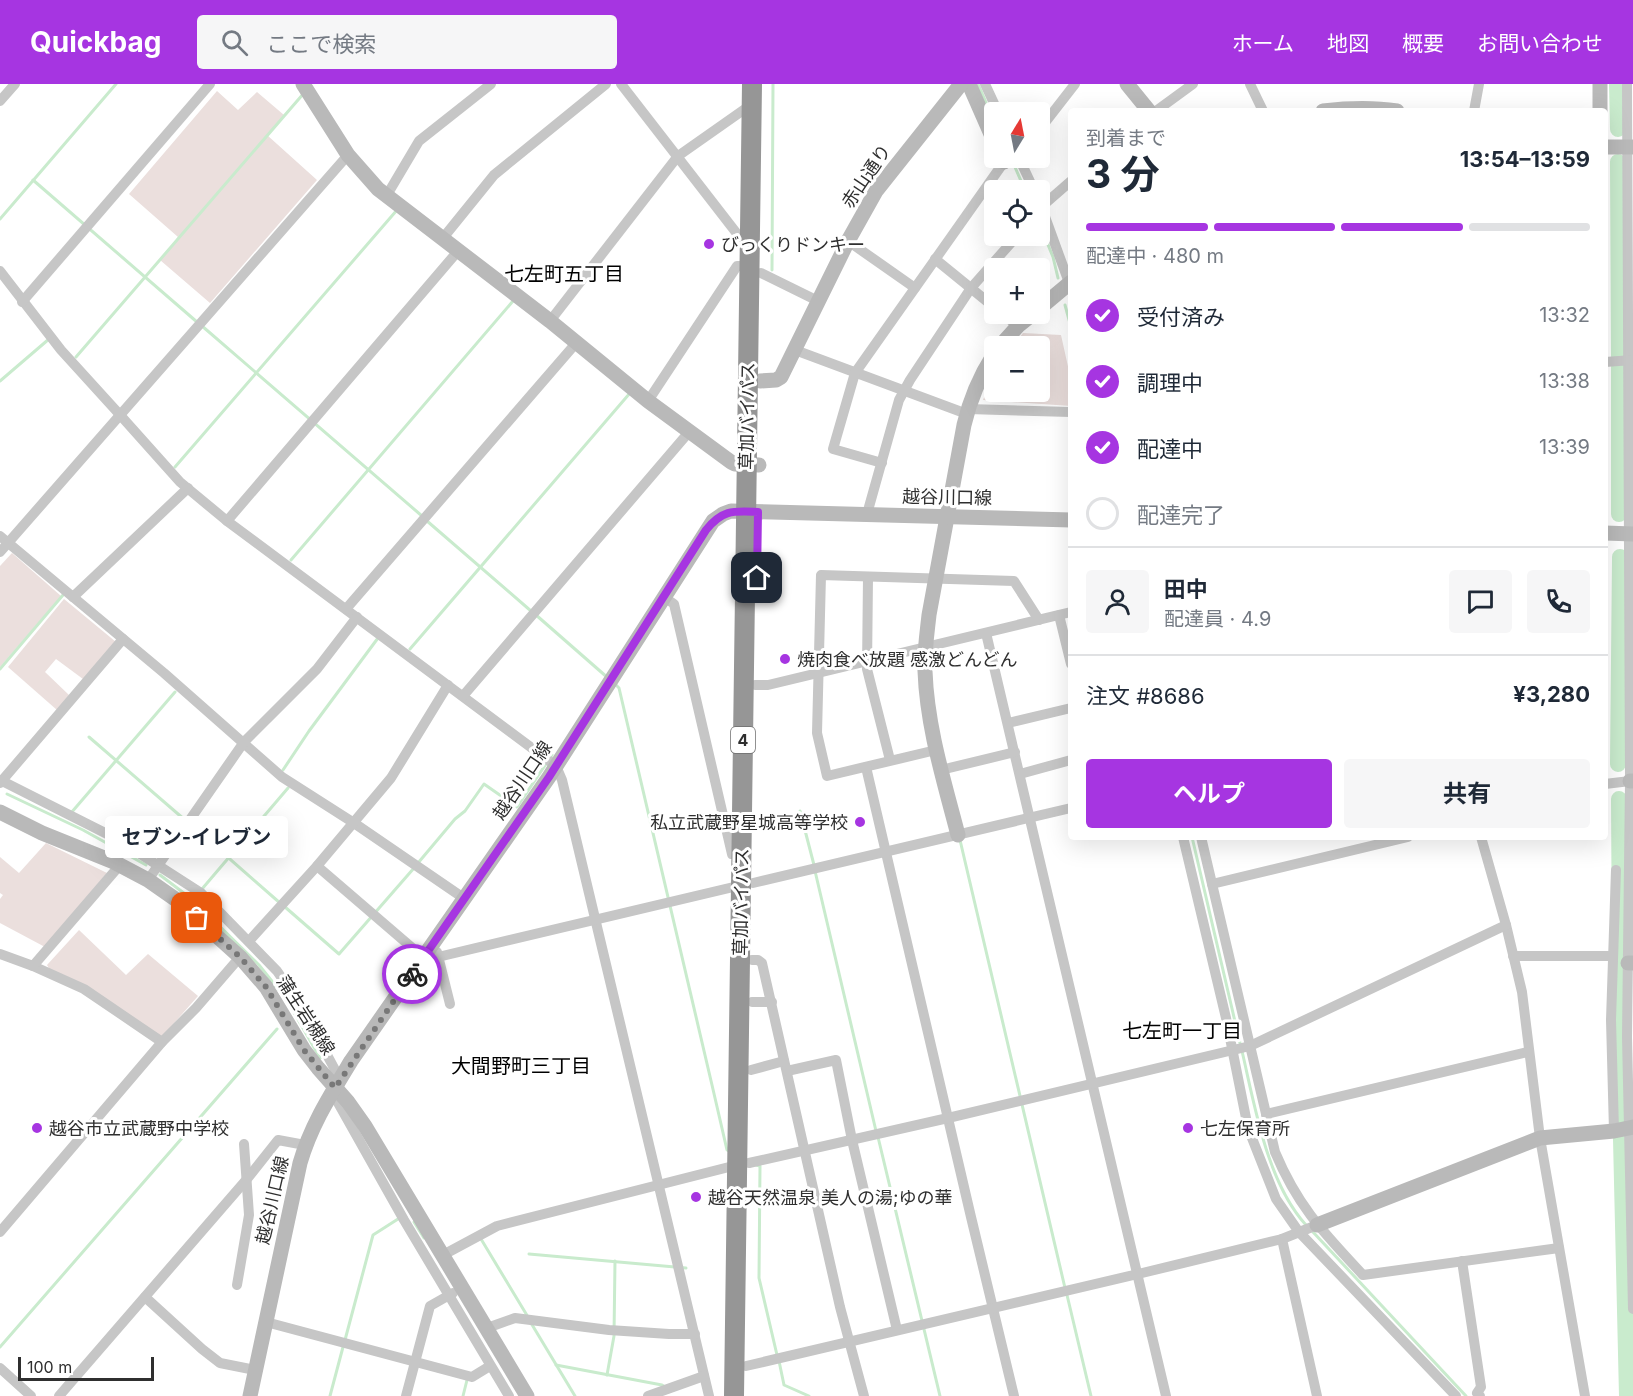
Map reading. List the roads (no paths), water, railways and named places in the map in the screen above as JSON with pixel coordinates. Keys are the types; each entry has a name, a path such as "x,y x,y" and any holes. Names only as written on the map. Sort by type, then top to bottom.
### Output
{"highway":[{"name":"草加バイパス","path":"745,1396 743,1164 751,1070 762,1002 752,960 747,884 741,854 763,84"},
{"name":"草加バイパス","path":"752,94 750,242 756,270 760,381 753,465"},
{"name":"草加バイパス","path":"734,1396 743,1164 747,884 755,685 752,512"}],"main road":[{"path":"303,84 348,155 387,195 689,432 731,462 753,465"},
{"name":"赤山通り","path":"760,381 776,380 781,377 848,241 881,184 961,84"},
{"path":"969,84 984,118"},
{"path":"1127,84 1147,108"},
{"path":"1600,84 1600,108"},
{"path":"1344,108 1374,108"},
{"path":"1608,147 1630,147"},
{"path":"1050,301 1068,287"},
{"path":"1009,336 1020,324"},
{"path":"958,835 936,750 926,692 926,647 967,411 984,371"},
{"name":"越谷川口線","path":"249,1396 294,1186 305,1145 336,1086 432,953 465,899 556,766 713,521 723,514 752,512 1068,520"},
{"path":"1608,533 1631,534"},
{"name":"蒲生岩槻線","path":"0,812 42,833 120,865 148,880 178,901 240,957 266,987 304,1050 336,1086 365,1126 527,1396"},
{"path":"1317,1225 1540,1138 1614,1131 1631,1127"}],"street":[{"path":"0,101 15,84"},
{"path":"22,302 210,84"},
{"path":"387,195 419,141 491,84"},
{"path":"442,238 494,175 606,84"},
{"path":"621,84 738,234 750,242"},
{"path":"985,84 993,102"},
{"path":"1050,116 1075,84"},
{"path":"1160,108 1193,84"},
{"path":"1250,84 1262,108"},
{"path":"1475,108 1479,84"},
{"path":"1627,84 1630,147 1632,781 1630,963 1633,1309"},
{"path":"550,321 678,156 752,94"},
{"path":"0,552 4,539 121,416 348,155"},
{"path":"882,463 832,449 855,373 1001,168"},
{"path":"1016,168 1026,180"},
{"path":"1050,199 1068,186"},
{"path":"1050,231 1068,277"},
{"path":"848,241 915,288"},
{"path":"867,514 904,391 971,288 1008,246"},
{"path":"227,521 459,251"},
{"path":"935,259 984,299"},
{"path":"648,400 737,266 756,270 818,301"},
{"path":"0,271 61,350 188,488 227,521 556,766 562,780 597,919 709,1396"},
{"path":"346,609 577,342"},
{"path":"795,350 904,391 967,411 1068,412"},
{"path":"1608,362 1631,360"},
{"path":"463,696 689,432"},
{"path":"73,597 188,488"},
{"path":"4,539 244,742 282,777 465,899"},
{"path":"936,750 827,776 817,733 821,575 1014,580 1039,620"},
{"path":"868,577 867,661 890,760"},
{"path":"664,597 674,604 732,854 741,854"},
{"path":"755,685 768,685 1068,613"},
{"path":"1059,615 1068,652"},
{"path":"148,880 244,742 317,669 357,617"},
{"path":"986,633 1166,1396"},
{"path":"123,639 1,782 117,839 201,893 277,971 299,1002 336,1086 449,1296 509,1396"},
{"path":"249,941 317,866 391,778 448,685"},
{"path":"1008,723 1068,709"},
{"path":"941,770 1015,752"},
{"path":"1020,774 1068,761"},
{"path":"866,767 1014,1396"},
{"path":"1608,784 1632,781"},
{"path":"432,953 597,919 1068,809"},
{"path":"1184,840 1248,1128 1276,1199 1299,1232 1456,1396"},
{"path":"1202,840 1275,1152 1304,1208 1317,1225 1363,1275 1559,1248"},
{"path":"1212,884 1395,840"},
{"path":"1482,840 1522,992 1540,1138 1585,1396"},
{"path":"33,966 120,865"},
{"path":"317,866 432,953 450,1004"},
{"path":"1614,1131 1612,956 1616,870"},
{"path":"443,1255 497,1226 743,1164 1250,1046 1506,925"},
{"path":"0,954 84,989 162,1042"},
{"path":"1513,956 1612,956"},
{"path":"0,1232 162,1042 196,1008 240,957"},
{"path":"762,1002 786,1066 840,1307 864,1396"},
{"path":"1266,1114 1528,1052"},
{"path":"751,1070 836,1060 852,1140 897,1330"},
{"path":"59,1396 278,1140 305,1145"},
{"path":"237,1285 249,1215 244,1144"},
{"path":"746,1366 1282,1239 1317,1225"},
{"path":"1282,1239 1317,1396"},
{"path":"1462,1261 1480,1387 1477,1393 1480,1396"},
{"path":"406,1396 430,1306 462,1287"},
{"path":"145,1297 220,1363 255,1370"},
{"path":"487,1329 514,1318 609,1330 695,1334"},
{"path":"266,1322 472,1377 490,1366"},
{"path":"0,1368 31,1396"},
{"path":"648,1396 704,1376"}],"waterway":[{"path":"0,219 116,84"},
{"path":"772,270 773,84"},
{"path":"978,84 986,102"},
{"path":"1617,84 1618,129"},
{"path":"76,357 304,93"},
{"path":"1618,162 1619,356"},
{"path":"1015,168 1021,180"},
{"path":"33,180 197,322"},
{"path":"175,467 397,210"},
{"path":"1049,246 1058,278"},
{"path":"291,560 513,301"},
{"path":"1065,305 1068,316"},
{"path":"202,326 422,516"},
{"path":"0,381 49,339"},
{"path":"1619,367 1619,514"},
{"path":"410,649 630,393"},
{"path":"427,521 531,611"},
{"path":"1618,764 1620,557"},
{"path":"0,669 63,595"},
{"path":"536,615 608,678"},
{"path":"283,770 378,638"},
{"path":"615,684 619,688 729,1151"},
{"path":"71,813 175,692"},
{"path":"89,737 185,820"},
{"path":"418,863 455,819 465,811 484,784 517,807 552,755"},
{"path":"202,889 288,788"},
{"path":"7,794 83,830 146,865"},
{"path":"1619,799 1621,1121"},
{"path":"800,811 814,865"},
{"path":"190,824 280,903"},
{"path":"960,840 1065,1288"},
{"path":"1193,840 1240,1043"},
{"path":"285,907 339,954 414,868"},
{"path":"815,871 876,1131"},
{"path":"160,875 193,900 259,965 287,1000 320,1058"},
{"path":"0,1347 277,1029"},
{"path":"1242,1051 1264,1143 1272,1166 1281,1188 1306,1225"},
{"path":"878,1137 940,1396"},
{"path":"1621,1139 1627,1396"},
{"path":"756,1165 760,1166 759,1278 777,1355"},
{"path":"345,1340 373,1235 398,1219"},
{"path":"414,1222 424,1238"},
{"path":"1313,1232 1466,1396"},
{"path":"481,1239 528,1317"},
{"path":"529,1254 686,1268"},
{"path":"607,1375 614,1336 615,1261"},
{"path":"1067,1295 1091,1396"},
{"path":"531,1323 575,1396"},
{"path":"330,1396 343,1347"},
{"path":"779,1361 784,1385 809,1396"},
{"path":"556,1365 665,1387"},
{"path":"463,1396 467,1380"}],"place":[{"name":"びっくりドンキー","path":"709,244"},
{"name":"焼肉食べ放題 感激どんどん","path":"785,659"},
{"name":"私立武蔵野星城高等学校","path":"860,822"},
{"name":"セブン-イレブン","path":"197,918"},
{"name":"越谷市立武蔵野中学校","path":"37,1128"},
{"name":"七左保育所","path":"1188,1128"},
{"name":"越谷天然温泉 美人の湯;ゆの華","path":"696,1197"}],"district":[{"name":"七左町五丁目","path":"564,274"},
{"name":"七左町一丁目","path":"1182,1031"},
{"name":"大間野町三丁目","path":"521,1066"}]}
